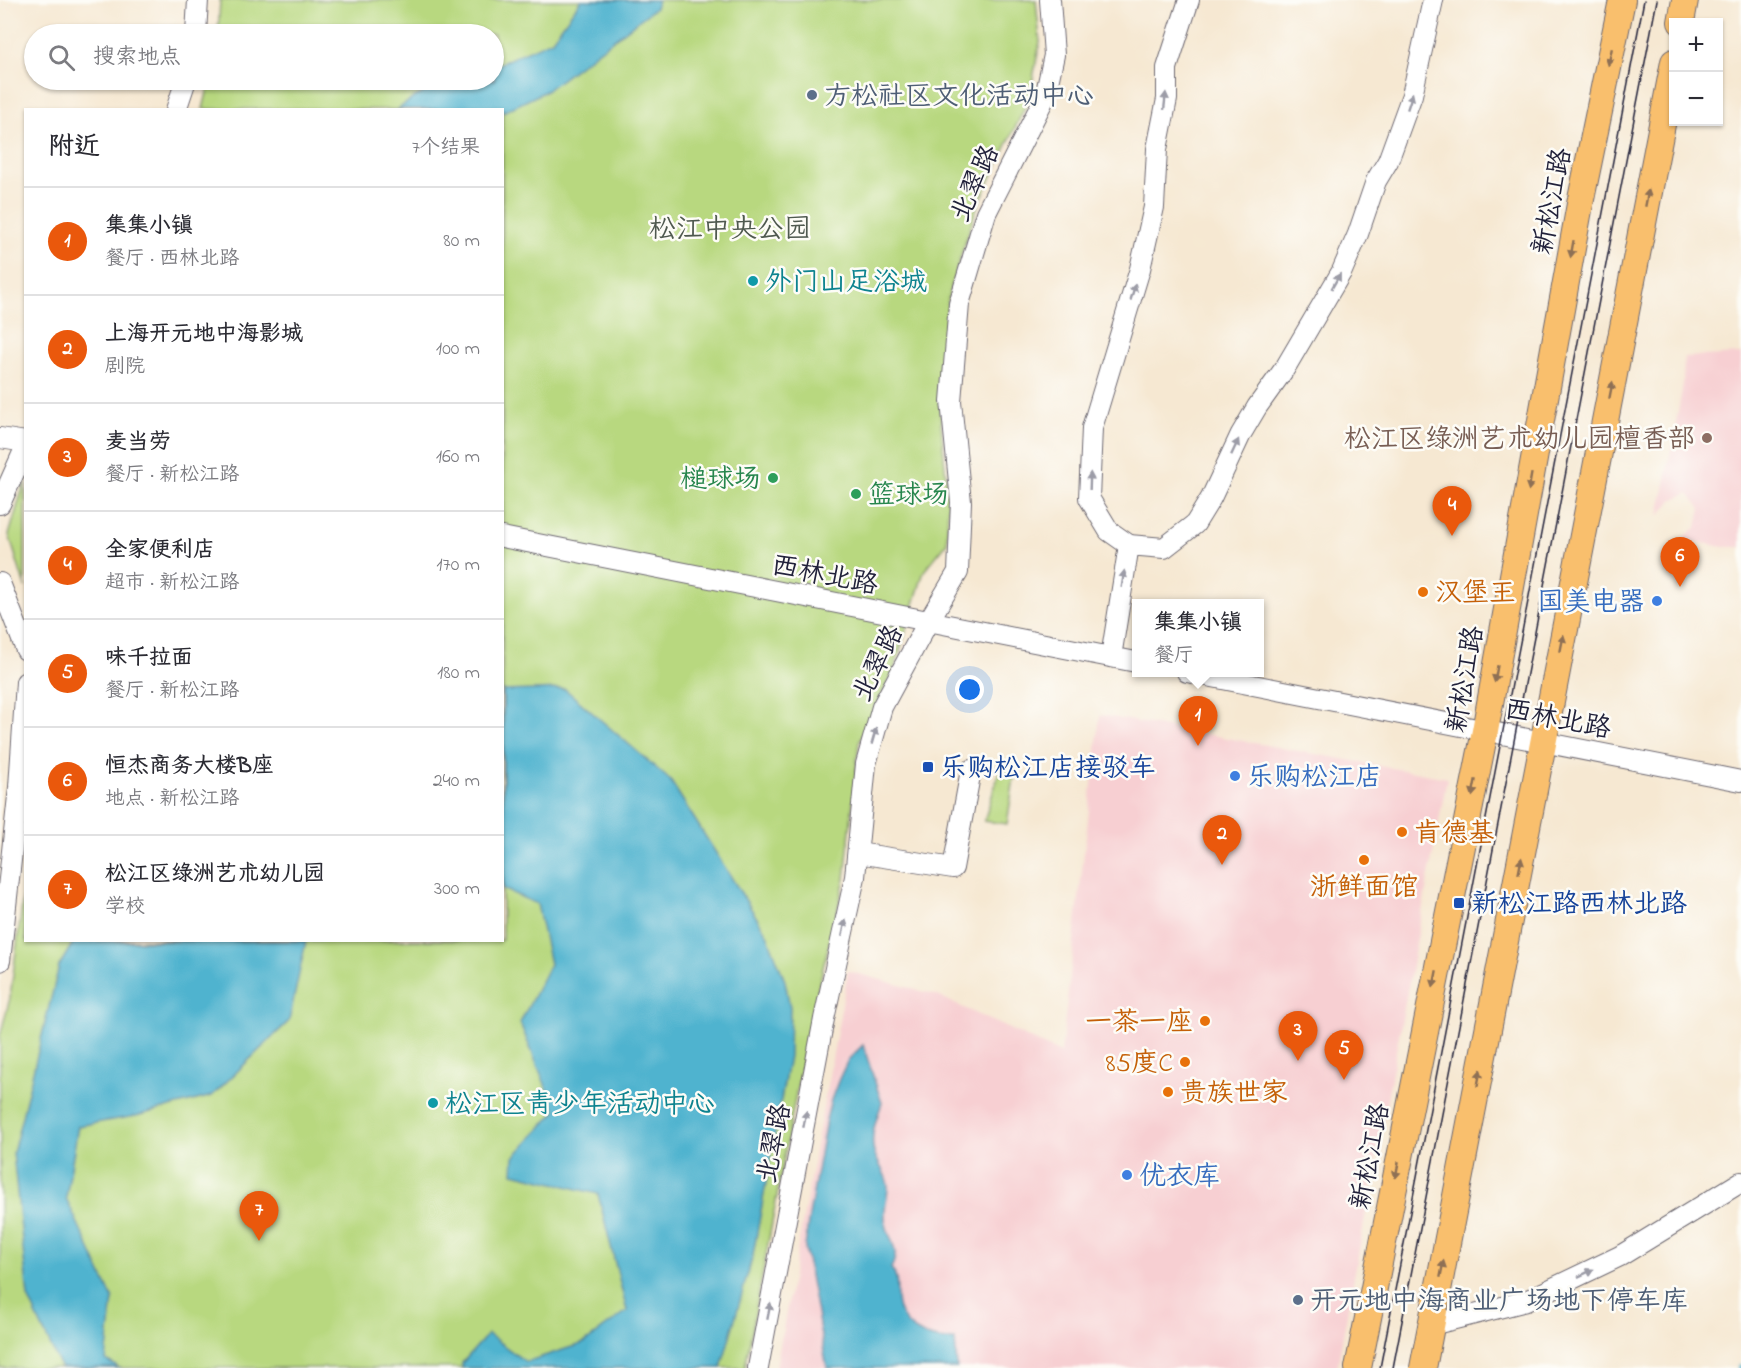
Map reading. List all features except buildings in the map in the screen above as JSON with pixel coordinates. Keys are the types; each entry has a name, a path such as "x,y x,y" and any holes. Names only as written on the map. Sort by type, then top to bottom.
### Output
{"main road":[{"name":"新松江路","path":"1358,1368 1485,731 1580,204 1622,0"},
{"path":"1682,18 1685,0"},
{"path":"1423,1368 1672,72"}],"street":[{"path":"197,24 198,0"},
{"name":"北翠路","path":"758,1368 824,1019 855,877 866,764 882,707 958,572 961,502 951,400 959,304 986,213 1045,97 1054,55 1050,0"},
{"path":"1189,0 1167,68 1167,99 1157,150 1154,207 1140,269 1092,428 1089,498 1109,531 1129,546 1164,548 1195,524 1211,498 1241,434 1285,368 1342,270 1358,234 1376,181 1388,161 1412,95 1433,0"},
{"path":"177,108 183,90"},
{"path":"0,438 24,444"},
{"path":"0,504 24,449"},
{"name":"西林北路","path":"504,537 1132,661"},
{"path":"1111,657 1129,546"},
{"path":"0,583 24,645"},
{"name":"西林北路","path":"1212,677 1741,781"},
{"path":"0,960 19,787 24,712"},
{"path":"858,853 953,868 971,770"},
{"path":"1431,1325 1526,1301 1620,1256 1741,1182"}],"shaded area":[{"name":"松江区绿洲艺术幼儿园檀香部","path":"1741,354 1741,547 1723,547 1681,539 1697,527 1701,508 1688,493 1672,500 1659,516 1683,384 1684,357"},
{"path":"1100,715 1447,778 1337,1368 776,1368 848,971 936,995 1061,1053"}],"green space":[{"name":"松江中央公园","path":"220,0 1036,0 1040,42 1029,99 977,207 949,292 938,389 948,501 947,543 924,571 894,670 859,742 845,879 808,1029 745,1368 0,1368 0,1036 10,998 24,890 24,942 504,942 504,108 203,108 208,90 504,90 504,24 219,24"},
{"path":"24,483 24,584 9,535"},
{"path":"1001,767 1015,771 1007,824 984,821"}],"water":[{"path":"581,0 658,0 655,8 546,91 504,112 504,108 399,108 429,90 504,90 504,62 552,40"},
{"path":"565,689 670,780 767,934 785,981 790,1007 789,1056 753,1255 721,1368 462,1368 462,1363 488,1334 526,1362 584,1343 627,1311 598,1194 513,1173 514,1157 556,1111 520,1023 550,964 537,904 504,889 504,691"},
{"path":"73,942 306,942 289,1021 212,1096 136,1116 78,1126 66,1198 113,1299 106,1360 119,1368 61,1368 28,1297 13,1153 59,966"},
{"path":"863,1045 882,1103 877,1116 873,1144 876,1157 888,1183 885,1219 895,1251 891,1268 896,1279 899,1310 904,1319 917,1332 935,1338 955,1340 957,1368 827,1368 805,1248 831,1100 848,1060"}],"tram line":[{"path":"1380,1368 1644,0"},
{"path":"1393,1368 1657,0"}],"place":[{"name":"方松社区文化活动中心","path":"812,95"},
{"name":"外门山足浴城","path":"753,281"},
{"name":"松江区绿洲艺术幼儿园檀香部","path":"1707,438"},
{"name":"槌球场","path":"773,478"},
{"name":"篮球场","path":"856,494"},
{"name":"全家便利店","path":"1452,536"},
{"name":"恒杰商务大楼B座","path":"1680,587"},
{"name":"汉堡王","path":"1423,592"},
{"name":"国美电器","path":"1657,601"},
{"name":"集集小镇","path":"1198,746"},
{"name":"乐购松江店接驳车","path":"928,767"},
{"name":"乐购松江店","path":"1235,776"},
{"name":"肯德基","path":"1402,832"},
{"name":"浙鲜面馆","path":"1364,860"},
{"name":"上海开元地中海影城","path":"1222,865"},
{"name":"新松江路西林北路","path":"1459,903"},
{"name":"一茶一座","path":"1205,1021"},
{"name":"麦当劳","path":"1298,1061"},
{"name":"85度C","path":"1185,1062"},
{"name":"味千拉面","path":"1344,1080"},
{"name":"贵族世家","path":"1168,1092"},
{"name":"松江区青少年活动中心","path":"433,1103"},
{"name":"优衣库","path":"1127,1175"},
{"name":"松江区绿洲艺术幼儿园","path":"259,1241"},
{"name":"开元地中海商业广场地下停车库","path":"1298,1300"}]}
